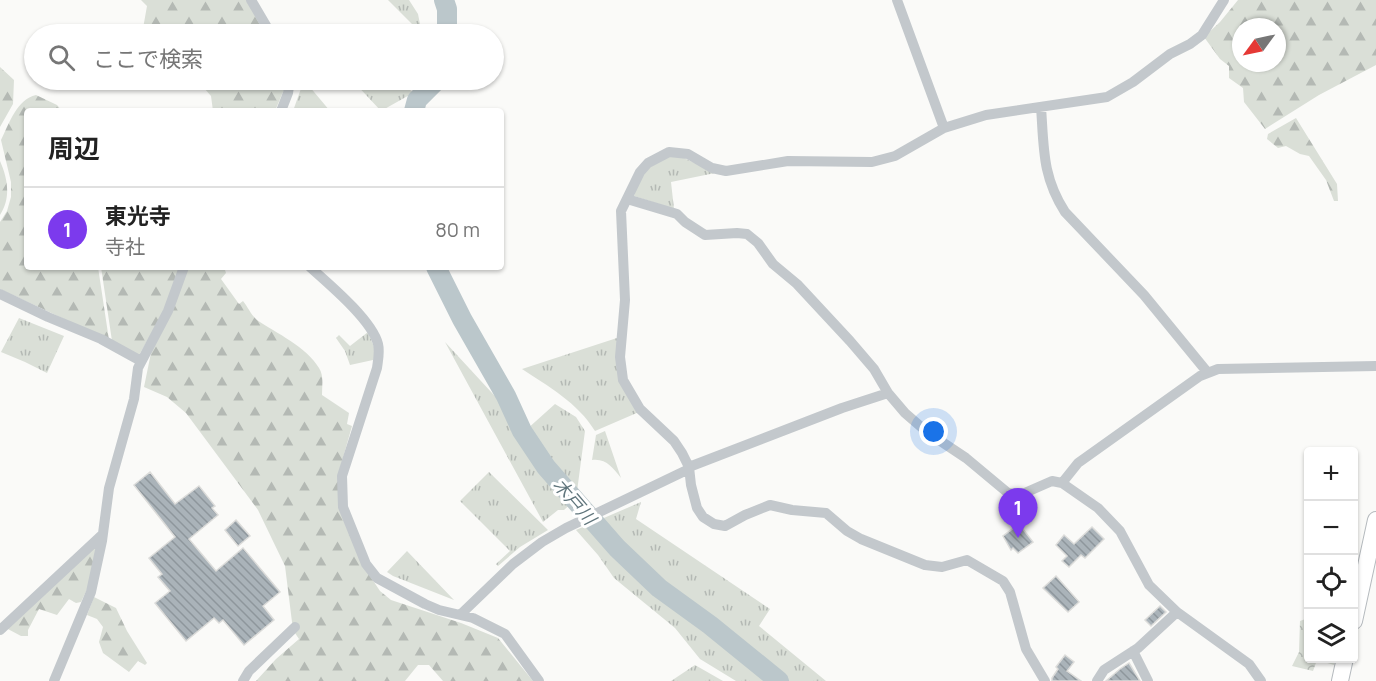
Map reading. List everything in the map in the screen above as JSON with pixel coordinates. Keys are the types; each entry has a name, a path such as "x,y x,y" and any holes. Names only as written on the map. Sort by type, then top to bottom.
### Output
{"main road":[{"path":"1356,609 1376,520"},
{"path":"1340,681 1344,663"}],"street":[{"path":"251,0 265,24"},
{"path":"897,0 944,128"},
{"path":"1045,681 1026,649 1010,592 1003,581 967,560 942,567 915,562 846,531 825,513 770,505 725,526 714,524 703,517 697,508 689,468 674,441 640,409 625,386 622,376 620,357 625,300 621,212 636,179 648,163 669,152 688,154 712,168 726,171 788,161 872,162 895,156 944,128 986,115 1107,97 1202,35 1224,0"},
{"path":"281,108 288,90"},
{"path":"1041,107 1046,170 1056,198 1065,212 1177,333 1208,373"},
{"path":"627,199 677,213 685,222 705,235 747,234 758,243 773,264 797,284 850,341 874,369 888,393 905,413 927,432 966,458 1008,493 1020,495 1052,480 1062,483 1098,508 1120,531 1149,585 1177,612 1250,664 1261,681"},
{"path":"54,681 91,592 109,488 134,399 141,361 168,311 183,270"},
{"path":"313,270 365,321 378,343 377,368 342,476 343,507 366,564 377,578 425,604 439,610 461,614 505,634 539,681"},
{"path":"0,294 101,339 141,361"},
{"path":"1062,483 1078,463 1200,376 1218,369 1376,366"},
{"path":"461,614 513,564 542,542 567,528 689,468 842,408 888,393"},
{"path":"0,630 102,535"},
{"path":"1097,681 1104,670 1133,651 1177,612"},
{"path":"243,681 249,671 295,627"},
{"path":"1133,651 1148,681"}],"green space":[{"path":"141,0 248,0 261,24 144,24 147,6"},
{"path":"388,0 409,0 418,14 420,24 412,24"},
{"path":"1238,0 1376,0 1376,65 1319,95 1265,129 1244,102 1243,88 1229,78 1229,66 1220,59 1204,37"},
{"path":"0,67 14,80 13,104 0,127"},
{"path":"206,90 284,90 276,108 213,108 211,96"},
{"path":"300,90 312,90 327,108 294,108"},
{"path":"361,90 410,90 413,93 386,108 378,108"},
{"path":"36,95 60,108 24,108 24,270 98,270 109,340 0,289 0,222 7,211 11,197 11,182 1,140 19,107 29,97"},
{"path":"1296,118 1337,184 1338,201 1334,201 1326,180 1309,156 1286,146 1278,148 1267,139 1268,134"},
{"path":"676,154 715,173 671,182 674,209 634,196 644,173 660,161"},
{"path":"0,161 5,175 7,195 0,215"},
{"path":"101,270 180,270 173,295 138,357 112,341"},
{"path":"187,270 225,270 226,273 221,279 239,304 243,301 257,320 307,353 321,371 322,395 349,413 347,424 352,426 339,472 362,564 380,591 391,600 498,638 533,681 443,681 429,665 418,665 405,681 256,681 299,639 293,630 285,566 258,510 186,413 167,397 144,387 152,348"},
{"path":"19,318 64,336 47,373 1,352"},
{"path":"368,332 376,352 373,360 350,365 345,351 336,338 339,335 350,346"},
{"path":"620,337 618,357 639,412 595,431 571,404 522,369"},
{"path":"445,342 526,430 555,404 576,417 585,431 576,499 564,510 558,510 543,522"},
{"path":"605,431 621,478 605,462 592,460 596,435"},
{"path":"489,472 548,530 520,547 498,566 496,564 510,551 460,501"},
{"path":"641,502 636,519 770,609 759,626 826,681 736,681 700,659 675,628 614,578 576,530"},
{"path":"97,542 90,583 81,602 76,603 69,599 57,615 39,609 28,630 28,636 21,636 6,628"},
{"path":"407,551 454,600 387,572"},
{"path":"94,597 116,608 147,663 145,665 138,661 129,672 103,653 99,642 103,627 97,619 87,615"},
{"path":"1304,620 1304,663 1316,663 1313,671 1292,666 1299,652 1300,621"},
{"path":"695,665 723,681 671,681"}],"building":[{"path":"150,472 175,504 199,486 215,506 212,508 218,515 189,539 216,571 243,548 280,592 263,606 274,620 244,645 223,620 219,623 214,618 186,641 155,603 170,591 158,577 162,574 149,558 175,537 134,485"},
{"path":"236,520 250,536 238,546 225,530"},
{"path":"1019,524 1033,542 1018,553 1013,548 1011,550 1003,536"},
{"path":"1092,527 1104,539 1085,558 1081,555 1069,567 1062,561 1067,556 1056,545 1064,535 1074,544"},
{"path":"1056,576 1079,602 1068,612 1043,588"},
{"path":"1160,606 1166,612 1151,626 1145,620"},
{"path":"1065,655 1074,662 1067,671 1081,681 1052,681 1058,669 1056,667"},
{"path":"1129,663 1140,681 1106,681 1120,669"}],"waterway":[{"name":"木戸川","path":"444,0 447,9 447,24"},
{"name":"木戸川","path":"415,108 417,100 427,90"},
{"name":"木戸川","path":"438,270 462,319 506,396 522,431 546,467 617,548 659,588 710,625 779,681"}],"place":[{"name":"東光寺","path":"1018,538"}]}
